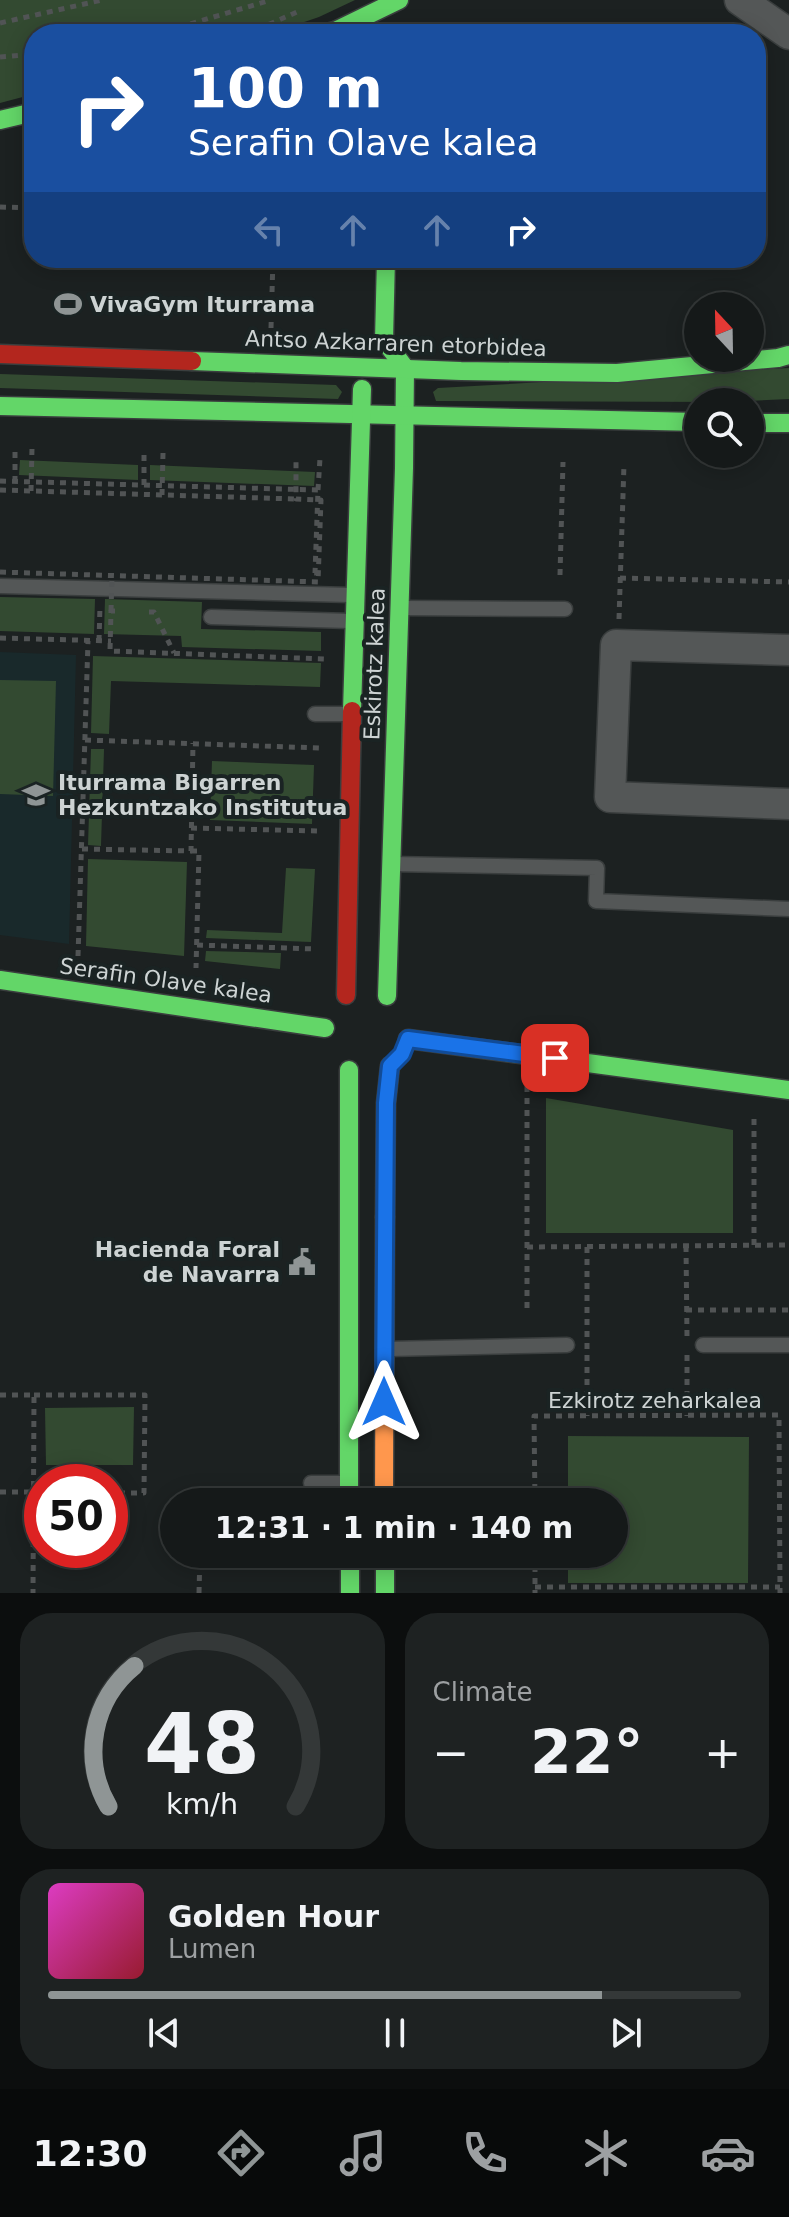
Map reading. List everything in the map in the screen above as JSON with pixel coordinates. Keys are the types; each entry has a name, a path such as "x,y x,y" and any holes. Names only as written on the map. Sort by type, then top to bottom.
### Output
{"main road":[{"path":"351,24 395,8"},
{"path":"0,120 24,114"},
{"path":"364,366 384,340 386,268"},
{"path":"384,340 405,368"},
{"name":"Antso Azkarraren etorbidea","path":"0,354 617,373 789,355"},
{"name":"Eskirotz kalea","path":"364,366 360,415 346,995 367,991 392,1001 405,368"},
{"path":"0,406 684,422"},
{"path":"764,423 789,423"},
{"name":"Serafin Olave kalea","path":"0,980 334,1051 370,1073 390,1066"},
{"path":"346,995 332,1009 349,1488"},
{"path":"384,1488 386,1103 390,1066 402,1054 407,1033 789,1090"},
{"path":"350,1568 350,1593"},
{"path":"385,1568 385,1593"}],"street":[{"path":"740,0 789,34"},
{"path":"789,650 616,645 610,797 789,804"}],"lane":[{"path":"0,586 355,595"},
{"path":"400,609 565,609"},
{"path":"211,617 355,621"},
{"path":"315,714 352,714"},
{"path":"393,864 597,868 596,901 789,909"},
{"path":"384,1349 567,1345"},
{"path":"703,1345 789,1345"},
{"path":"311,1483 332,1488"}],"path":[{"path":"0,23 102,0"},
{"path":"190,24 271,0"},
{"path":"271,24 306,6"},
{"path":"0,57 24,55"},
{"path":"0,207 24,208"},
{"path":"271,328 273,268"},
{"path":"15,447 15,482"},
{"path":"31,491 32,448"},
{"path":"144,452 144,485"},
{"path":"162,495 163,453"},
{"path":"296,457 296,499"},
{"path":"301,573 315,573 320,458"},
{"path":"560,575 563,462"},
{"path":"619,623 624,464"},
{"path":"0,481 318,490"},
{"path":"0,490 321,500 318,582 0,572"},
{"path":"0,565 88,567"},
{"path":"112,576 110,651 330,659"},
{"path":"620,578 789,582"},
{"path":"99,641 101,589"},
{"path":"111,611 125,611"},
{"path":"140,612 154,612 174,653"},
{"path":"0,638 111,641"},
{"path":"78,956 88,641"},
{"path":"85,740 326,748"},
{"path":"191,851 193,743"},
{"path":"191,828 323,831"},
{"path":"82,849 199,851 196,968"},
{"path":"197,945 318,949"},
{"path":"527,1085 527,1309"},
{"path":"754,1119 754,1246"},
{"path":"527,1247 789,1245"},
{"path":"587,1247 587,1416"},
{"path":"686,1310 789,1310"},
{"path":"0,1395 145,1395 144,1493 128,1493"},
{"path":"33,1464 34,1395"},
{"name":"Ezkirotz zeharkalea","path":"535,1488 534,1416 779,1415 780,1590"},
{"path":"0,1492 24,1492"},
{"path":"33,1568 33,1593"},
{"path":"199,1593 200,1568"},
{"path":"535,1568 535,1590 780,1590"}],"shaded area":[{"name":"Iturrama Bigarren Hezkuntzako Institutua","path":"0,652 76,655 69,944 0,935"}],"green space":[{"path":"0,0 355,0 298,24 24,24 24,97 0,103"},
{"path":"789,368 789,399 764,400 764,388 684,388 684,402 436,401 433,392 438,388 764,372 764,369"},
{"path":"0,374 336,385 342,392 338,399 0,388"},
{"path":"20,460 138,465 138,480 19,475"},
{"path":"150,465 315,472 314,486 150,480"},
{"path":"0,597 95,599 94,634 0,631"},
{"path":"105,599 202,602 201,629 321,632 321,651 182,647 181,636 104,634"},
{"path":"93,656 321,663 320,687 111,681 109,734 91,733"},
{"path":"0,680 56,681 53,796 0,794"},
{"path":"91,749 104,749 101,846 88,845"},
{"path":"212,761 314,765 312,824 210,820"},
{"path":"88,859 187,862 184,956 86,946"},
{"path":"286,868 315,869 311,942 206,938 207,930 282,933"},
{"path":"206,951 281,953 280,969 205,961"},
{"path":"546,1098 733,1130 733,1233 546,1233"},
{"path":"134,1407 133,1465 46,1464 45,1408"},
{"path":"568,1436 749,1437 748,1583 568,1583 568,1568 628,1568 628,1488 568,1488"}],"traffic: fast":[{"path":"349,24 399,0"},
{"path":"0,120 24,114"},
{"path":"386,268 384,340 405,368 387,996"},
{"path":"192,361 461,371 617,373 789,355"},
{"path":"352,711 362,389"},
{"path":"0,406 684,422"},
{"path":"764,423 789,423"},
{"path":"0,980 325,1028"},
{"path":"408,1039 789,1090"},
{"path":"385,1217 386,1103 390,1066"},
{"path":"349,1070 349,1488"},
{"path":"350,1568 350,1593"},
{"path":"385,1568 385,1593"}],"traffic: slow":[{"path":"384,1488 385,1217"}],"traffic: jam":[{"path":"0,354 192,361"},
{"path":"346,995 352,711"}],"place":[{"name":"VivaGym Iturrama","path":"68,304"},
{"name":"Iturrama Bigarren Hezkuntzako Institutua","path":"36,795"},
{"name":"Hacienda Foral de Navarra","path":"302,1262"}],"route":[{"path":"384,1402 386,1103 390,1066 402,1054 408,1039 555,1058"}]}
